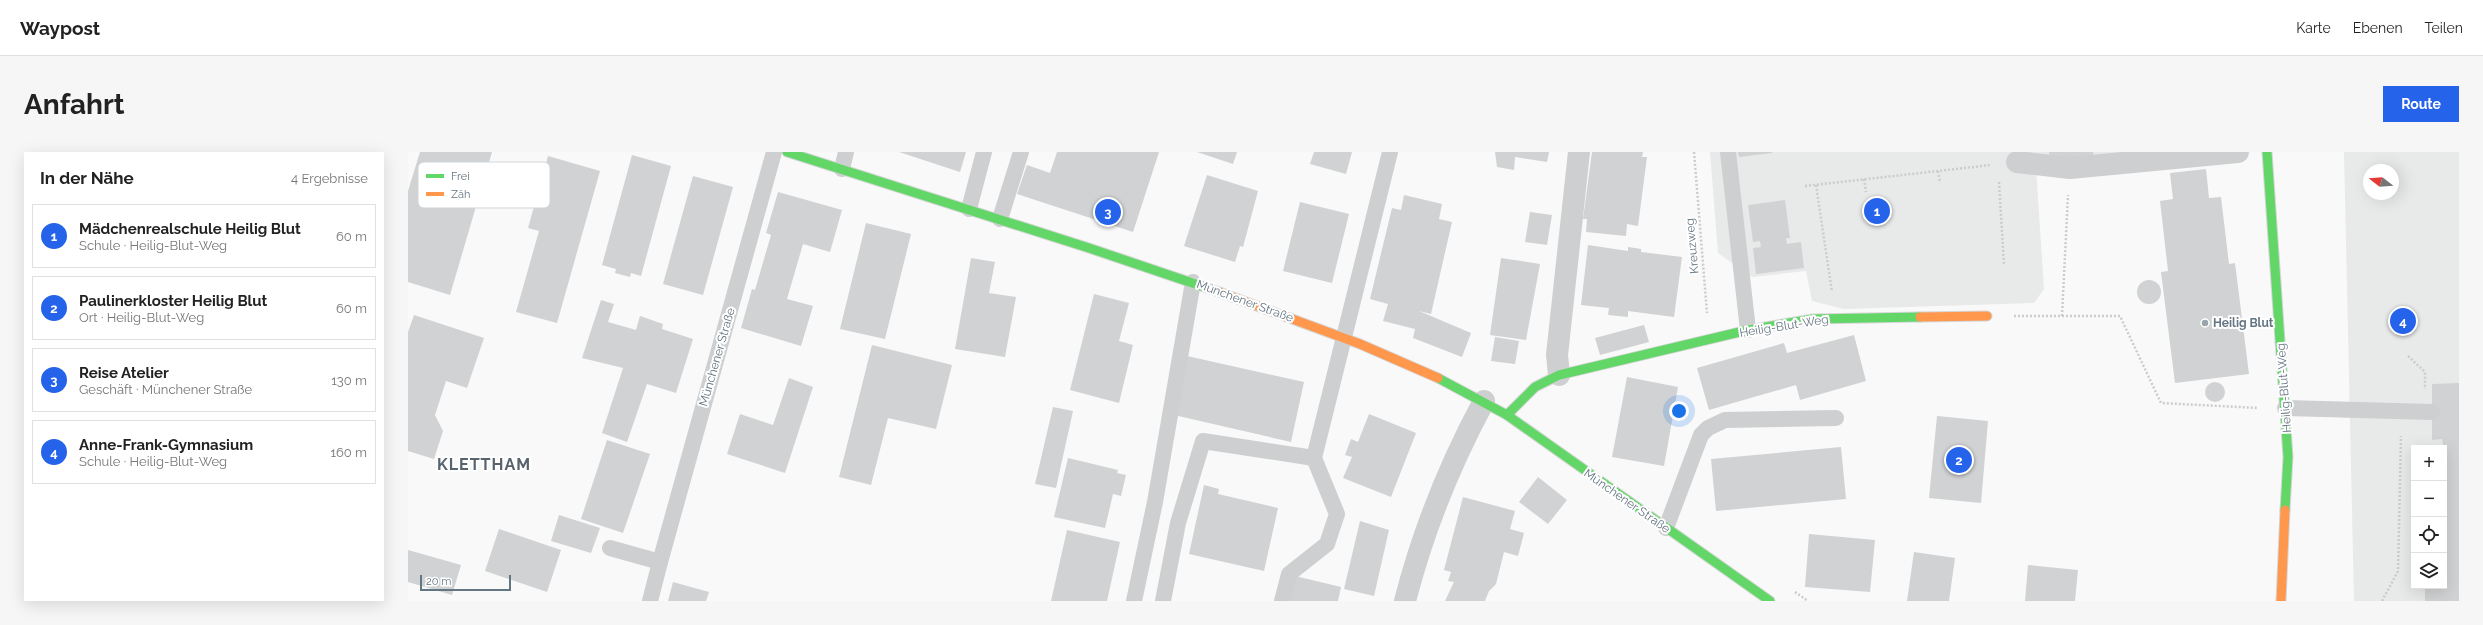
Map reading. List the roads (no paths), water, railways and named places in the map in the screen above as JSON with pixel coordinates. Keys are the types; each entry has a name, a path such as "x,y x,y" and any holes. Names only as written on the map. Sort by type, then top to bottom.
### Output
{"street":[{"name":"Münchener Straße","path":"788,152 1193,282 1343,338 1426,373 1484,401 1507,415 1770,601"},
{"path":"1559,375 1557,355 1579,152"},
{"path":"2007,163 2070,168 2238,152"},
{"name":"Heilig-Blut-Weg","path":"2267,152 2288,457 2281,601"},
{"name":"Heilig-Blut-Weg","path":"1507,415 1535,387 1559,375 1748,330 1813,319 1987,316"},
{"path":"1405,601 1415,561 1444,482 1484,401"}],"lane":[{"name":"Münchener Straße","path":"650,601 774,152"},
{"path":"842,169 846,152"},
{"path":"1000,219 1021,152"},
{"path":"1282,601 1289,574 1327,544 1337,514 1314,458 1390,152"},
{"path":"1728,152 1748,330"},
{"path":"969,209 982,153"},
{"path":"1134,601 1155,502 1193,282"},
{"path":"2285,408 2428,411"},
{"path":"1666,528 1701,435 1708,428 1725,420 1836,418"},
{"path":"1163,601 1178,523 1203,441 1314,458"},
{"path":"610,548 660,562"}],"place":[{"name":"Mädchenrealschule Heilig Blut","path":"1877,211"},
{"name":"Reise Atelier","path":"1108,212"},
{"name":"Anne-Frank-Gymnasium","path":"2403,321"},
{"name":"Heilig Blut","path":"2205,323"},
{"name":"Paulinerkloster Heilig Blut","path":"1959,460"}],"district":[{"name":"KLETTHAM","path":"484,464"}]}
